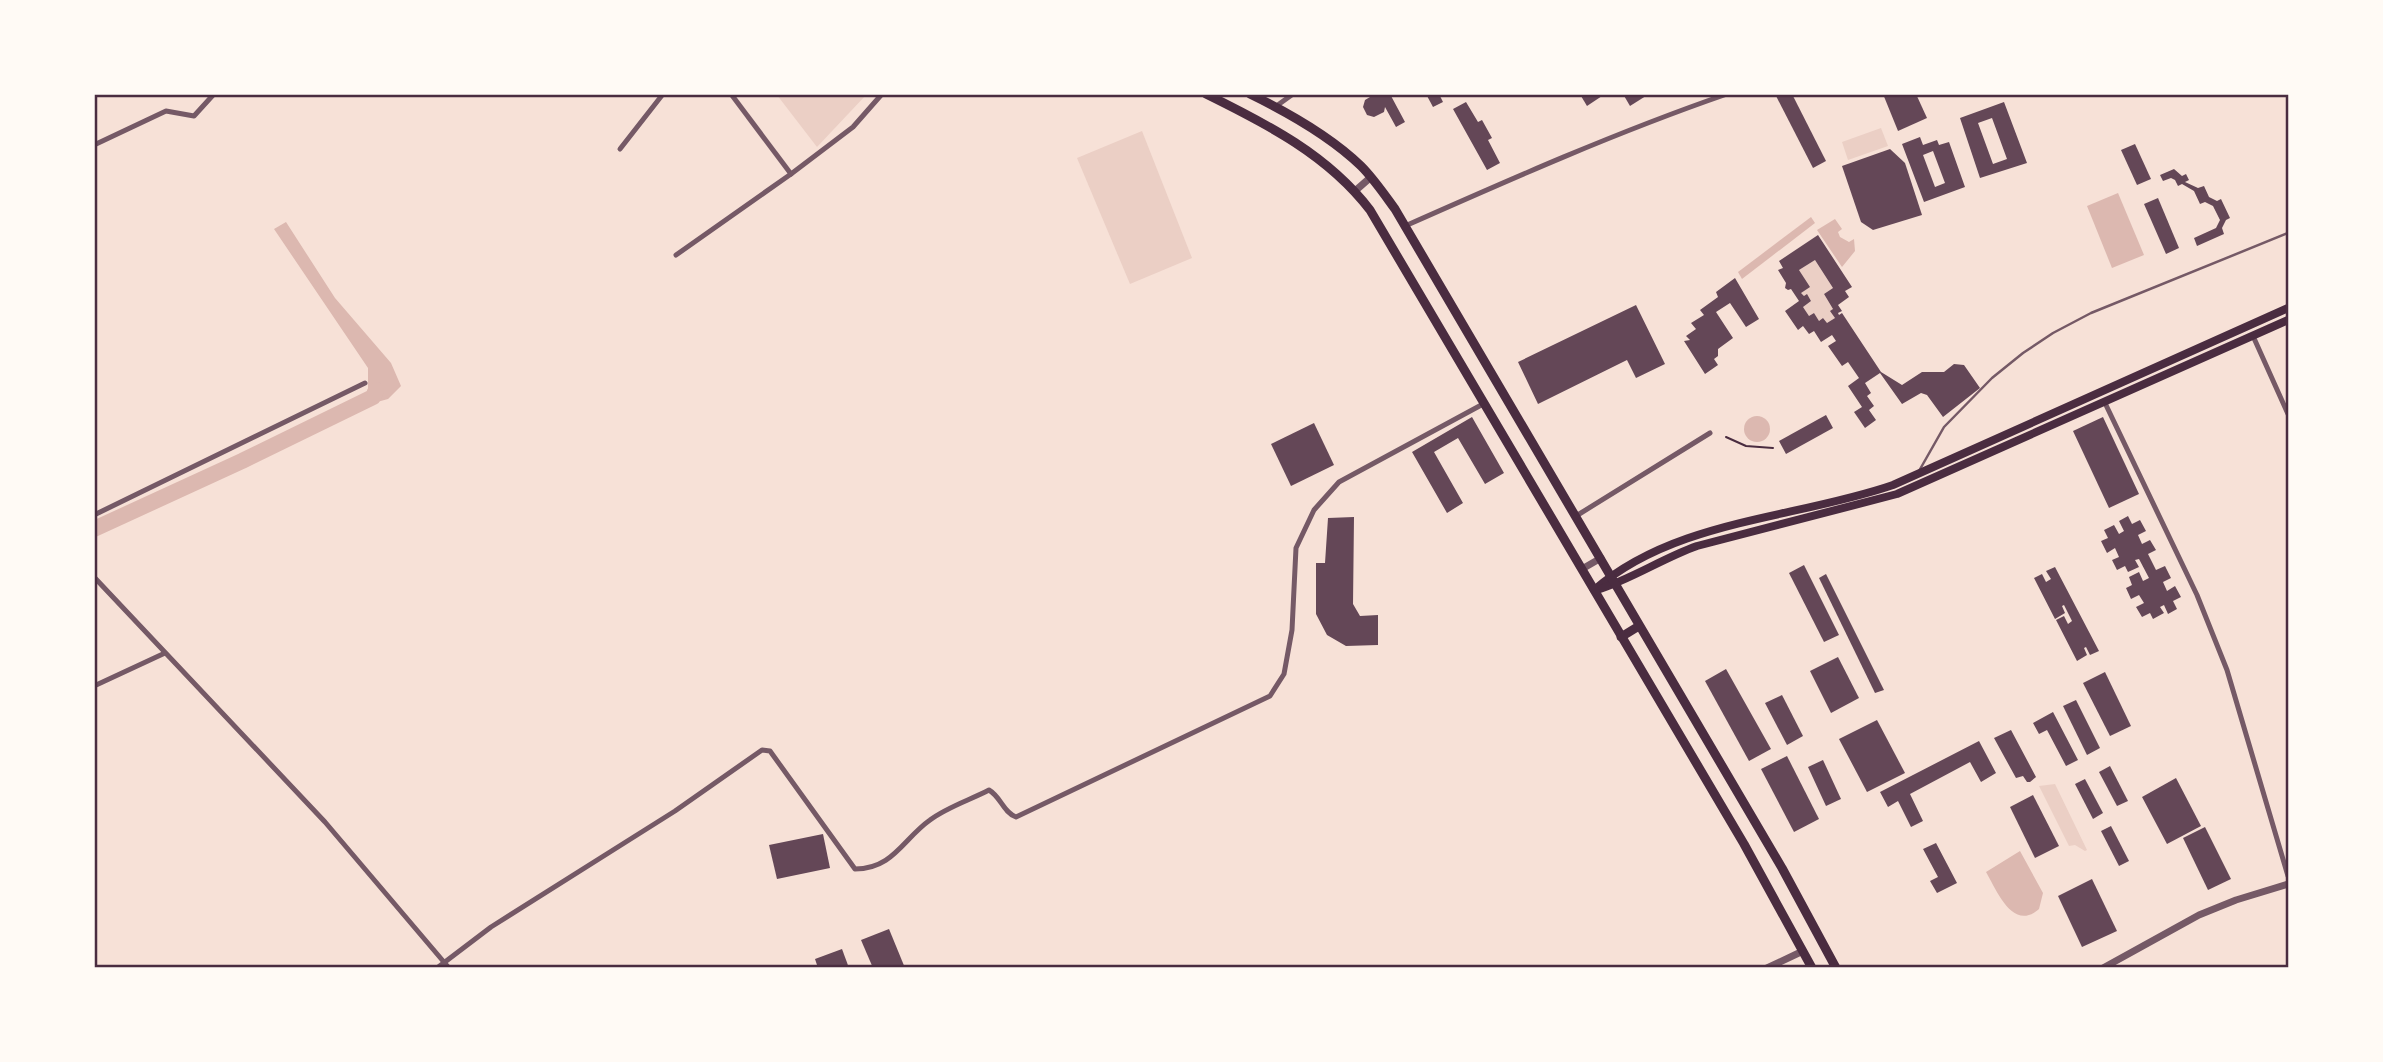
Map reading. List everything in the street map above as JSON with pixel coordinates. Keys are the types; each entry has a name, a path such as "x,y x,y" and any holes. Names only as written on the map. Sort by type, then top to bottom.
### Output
{"main road":[{"path":"1206,94 1289,138 1333,170 1355,191 1389,240 1744,844 1812,968"},
{"path":"1250,94 1328,139 1360,165 1405,226 1782,868 1836,968"},
{"path":"1594,590 1687,538 1853,498 1917,474 2288,308"},
{"path":"1613,580 1697,546 1873,502 2105,403 2288,320"},
{"path":"1620,637 1639,626"}],"street":[{"path":"94,145 166,111 194,116 215,94"},
{"path":"620,149 663,94"},
{"path":"731,94 791,174"},
{"path":"676,256 853,127 882,94"},
{"path":"1275,107 1293,94"},
{"path":"1405,226 1586,147 1727,94"},
{"path":"1355,191 1371,177"},
{"path":"2253,336 2288,414"},
{"path":"94,515 365,383"},
{"path":"437,968 491,927 675,811 762,750 770,751 855,869 871,869 889,858 931,819 989,790 1009,814 1016,817 1270,696 1284,674 1292,629 1296,548 1314,510 1339,482 1485,403"},
{"path":"2105,403 2197,595 2227,670 2288,876"},
{"path":"1577,516 1710,432"},
{"path":"1582,569 1601,558"},
{"path":"94,577 325,822 450,968"},
{"path":"94,686 165,653"},
{"path":"2103,968 2199,915 2288,884"},
{"path":"1768,968 1804,951"}],"lane":[{"path":"1917,474 1944,426 1992,378 2053,333 2091,313 2288,233"}],"path":[{"path":"1726,437 1746,446 1773,448"}],"shaded area":[{"path":"777,95 866,95 817,147"},
{"path":"1881,128 1888,146 1848,160 1842,142"},
{"path":"1142,131 1192,258 1130,284 1077,158"},
{"path":"2118,193 2144,255 2112,268 2087,206"},
{"path":"1811,217 1815,223 1742,279 1738,272"},
{"path":"1835,219 1842,229 1838,232 1840,237 1849,242 1854,239 1855,251 1842,267 1817,230"},
{"path":"286,222 335,298 391,363 401,386 388,399 359,407 368,389 368,368 274,229"},
{"path":"1815,260 1833,288 1824,294 1835,318 1827,323 1823,318 1819,321 1814,313 1809,316 1803,307 1811,301 1807,295 1801,293 1809,287 1799,270"},
{"path":"1757,416 1766,420 1770,429 1766,438 1757,442 1748,438 1744,429 1748,420"},
{"path":"2055,784 2087,850 2085,851 2075,845 2069,846 2039,786"},
{"path":"2020,851 2043,893 2039,909 2030,915 2021,916 2007,906 1986,872"}],"building":[{"path":"1375,94 1390,94 1405,122 1396,127 1385,107 1384,112 1374,117 1367,115 1363,107 1365,100"},
{"path":"1426,94 1439,94 1443,102 1433,107"},
{"path":"1605,94 1587,106 1581,96"},
{"path":"1623,94 1649,94 1630,106"},
{"path":"1775,94 1792,94 1826,161 1813,168"},
{"path":"1883,94 1916,94 1927,118 1898,131"},
{"path":"1466,102 1478,122 1482,120 1492,138 1488,140 1500,163 1487,170 1453,109"},
{"path":"2004,102 2027,163 1980,178 1960,118","holes":["1992,118 2007,159 1993,164 1978,123"]},
{"path":"1920,137 1923,145 1937,140 1939,145 1949,142 1965,187 1924,202 1902,144","holes":["1933,151 1945,183 1935,187 1923,155"]},
{"path":"2135,144 2151,179 2137,185 2121,150"},
{"path":"1890,149 1905,163 1922,215 1873,230 1861,222 1842,166"},
{"path":"2174,169 2182,176 2186,174 2189,180 2185,182 2198,188 2204,186 2209,197 2217,201 2221,199 2230,218 2222,228 2224,234 2197,246 2194,238 2216,228 2220,220 2213,206 2205,202 2200,204 2194,191 2182,184 2178,186 2171,178 2163,181 2160,175"},
{"path":"2158,198 2179,248 2166,254 2144,204"},
{"path":"1818,235 1852,287 1845,291 1849,297 1838,305 1842,311 1838,313 1842,313 1881,372 1902,385 1922,372 1944,372 1954,364 1964,365 1980,388 1943,417 1927,395 1921,393 1902,404 1880,373 1865,383 1871,393 1867,396 1874,406 1869,410 1876,420 1865,428 1854,412 1862,407 1848,386 1859,378 1848,362 1842,366 1828,346 1836,341 1832,335 1821,342 1814,331 1809,334 1803,326 1798,330 1785,311 1799,301 1791,289 1785,288 1786,283 1778,270 1783,268 1779,261","holes":["1815,260 1833,288 1824,294 1835,318 1827,323 1823,318 1819,321 1814,313 1809,316 1803,307 1811,301 1807,294 1804,296 1801,293 1810,287 1799,270"]},
{"path":"1735,278 1759,319 1746,327 1730,303 1716,312 1733,338 1718,349 1718,356 1714,359 1718,365 1705,374 1684,341 1690,340 1686,336 1696,329 1691,323 1704,315 1700,310 1718,297 1716,292"},
{"path":"1636,305 1665,364 1636,378 1627,360 1538,404 1518,362"},
{"path":"1826,415 1833,428 1786,454 1779,441"},
{"path":"1472,417 1504,473 1485,484 1458,438 1434,452 1463,503 1447,513 1412,452"},
{"path":"2103,417 2139,494 2109,508 2073,431"},
{"path":"1314,423 1334,465 1291,486 1271,444"},
{"path":"2128,516 2132,524 2140,520 2146,531 2138,535 2142,544 2150,540 2156,550 2148,554 2156,570 2165,566 2171,578 2163,582 2167,591 2175,586 2181,597 2173,601 2177,609 2168,614 2164,605 2160,607 2164,613 2153,619 2150,613 2142,617 2136,607 2144,603 2139,595 2131,599 2126,588 2132,585 2129,577 2139,572 2143,581 2149,578 2139,559 2135,560 2139,567 2128,572 2125,566 2117,570 2112,560 2119,557 2115,548 2107,553 2101,541 2108,538 2104,530 2114,525 2119,534 2124,531 2119,521"},
{"path":"1354,517 1353,604 1360,616 1378,615 1378,645 1346,646 1327,635 1316,614 1316,563 1325,563 1328,518"},
{"path":"1804,565 1839,635 1824,642 1789,573"},
{"path":"2055,567 2099,651 2090,655 2086,647 2084,648 2087,655 2077,661 2056,620 2064,616 2068,624 2072,621 2064,605 2062,606 2065,613 2055,619 2034,578 2042,574 2046,582 2051,579 2046,571"},
{"path":"1826,574 1884,690 1875,693 1819,578"},
{"path":"1838,657 1859,698 1831,713 1810,671"},
{"path":"1726,669 1771,749 1749,761 1705,681"},
{"path":"2105,672 2131,726 2110,736 2083,683"},
{"path":"1782,695 1803,736 1787,745 1765,703"},
{"path":"2076,700 2100,748 2087,755 2063,706"},
{"path":"2053,712 2078,760 2066,766 2047,730 2039,734 2033,723"},
{"path":"1877,720 1905,773 1867,792 1839,739"},
{"path":"2011,730 2036,777 2030,782 2023,776 2016,778 1994,738"},
{"path":"1979,741 1996,773 1981,782 1970,762 1910,794 1923,821 1911,827 1898,801 1888,807 1880,792"},
{"path":"1787,756 1819,819 1794,832 1761,769"},
{"path":"1823,760 1841,799 1826,806 1808,767"},
{"path":"2110,766 2128,801 2117,806 2099,772"},
{"path":"2176,778 2201,826 2167,844 2142,797"},
{"path":"2085,779 2103,813 2093,819 2075,784"},
{"path":"2033,795 2059,846 2035,858 2010,807"},
{"path":"2111,826 2129,861 2119,866 2101,831"},
{"path":"2205,827 2231,879 2208,890 2183,838"},
{"path":"823,834 830,868 777,879 769,845"},
{"path":"1936,843 1957,883 1937,893 1930,881 1938,877 1923,849"},
{"path":"2092,879 2117,931 2082,947 2058,896"},
{"path":"889,929 905,968 873,968 861,940"},
{"path":"842,949 849,968 818,968 815,959"}],"waterway":[{"path":"94,529 373,397 376,390"}]}
